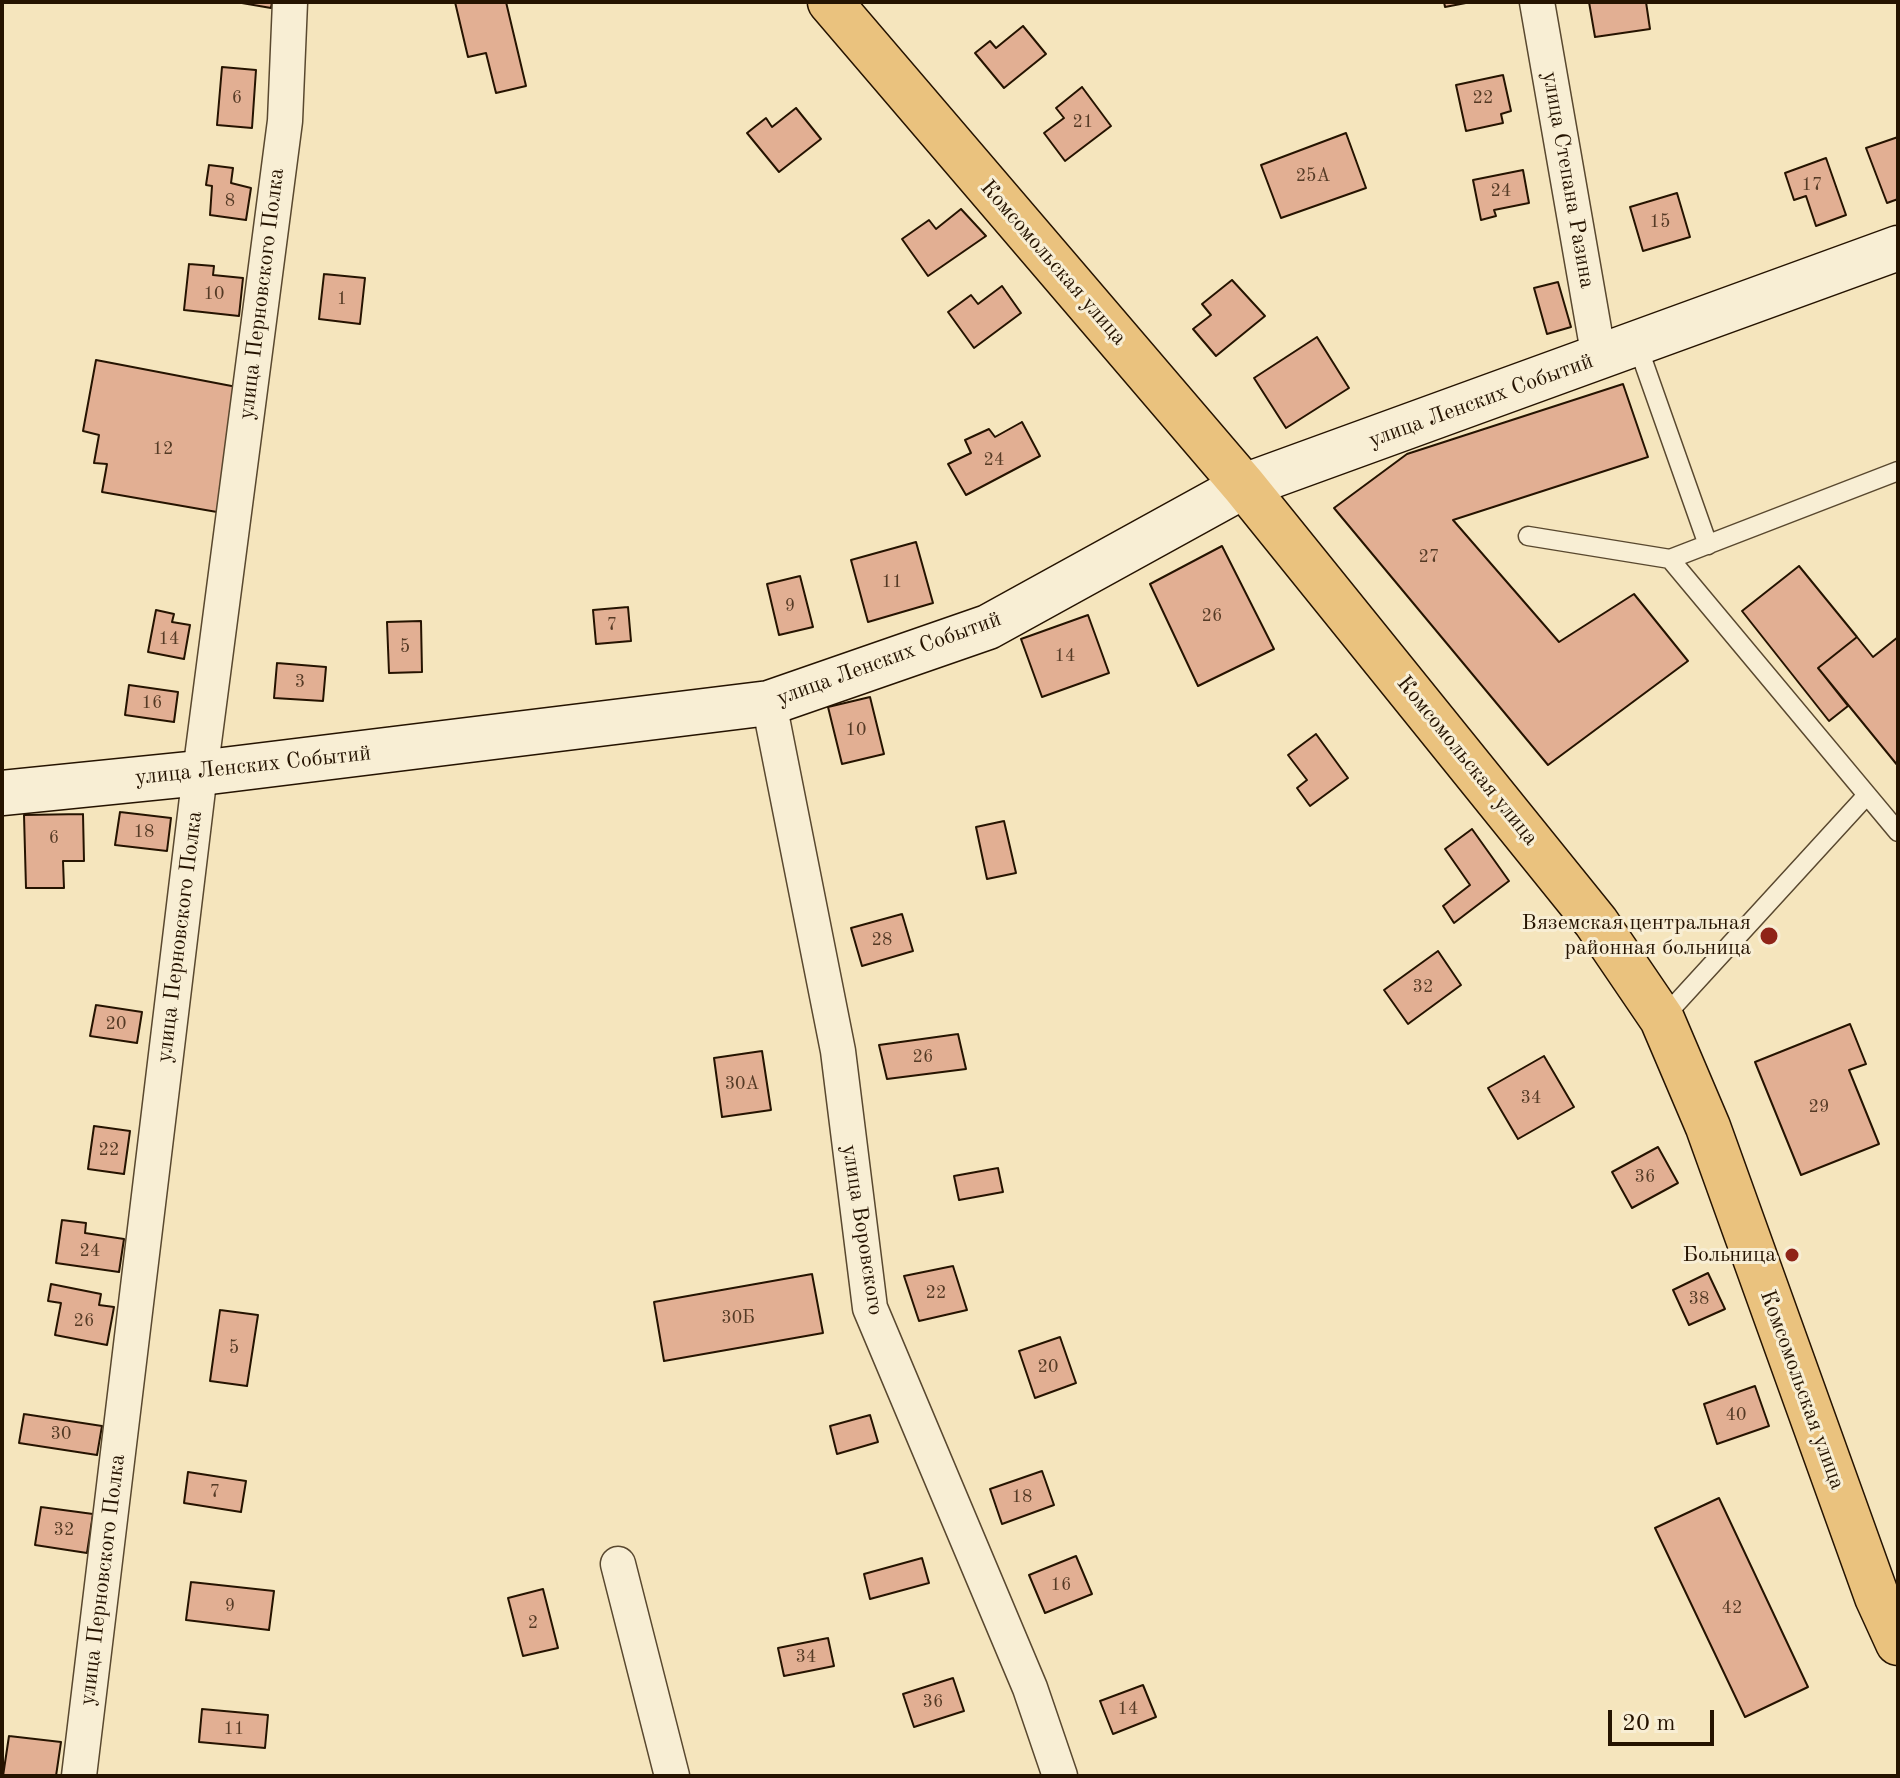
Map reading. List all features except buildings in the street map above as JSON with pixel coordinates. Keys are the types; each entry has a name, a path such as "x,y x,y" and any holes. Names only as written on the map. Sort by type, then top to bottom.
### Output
{"main road":[{"name":"Комсомольская улица","path":"830,2 1244,486 1596,922 1662,1019 1708,1127 1877,1597 1898,1643"}],"street":[{"name":"улица Перновского Полка","path":"79,1776 200,773 285,121 290,2"},
{"name":"улица Степана Разина","path":"1537,2 1618,351"},
{"name":"улица Ленских Событий","path":"2,793 200,773 769,703 988,627 1244,486 1898,248"},
{"name":"улица Воровского","path":"769,703 838,1051 870,1308 1030,1688 1060,1776"},
{"path":"618,1564 672,1776"}],"lane":[{"path":"1618,351 1708,545"},
{"path":"1528,536 1670,559 1898,471"},
{"path":"1670,559 1898,832"},
{"path":"1662,1019 1867,795"}],"place":[{"name":"Вяземская центральная районная больница","path":"1769,936"},
{"name":"Больница","path":"1792,1255"}]}
